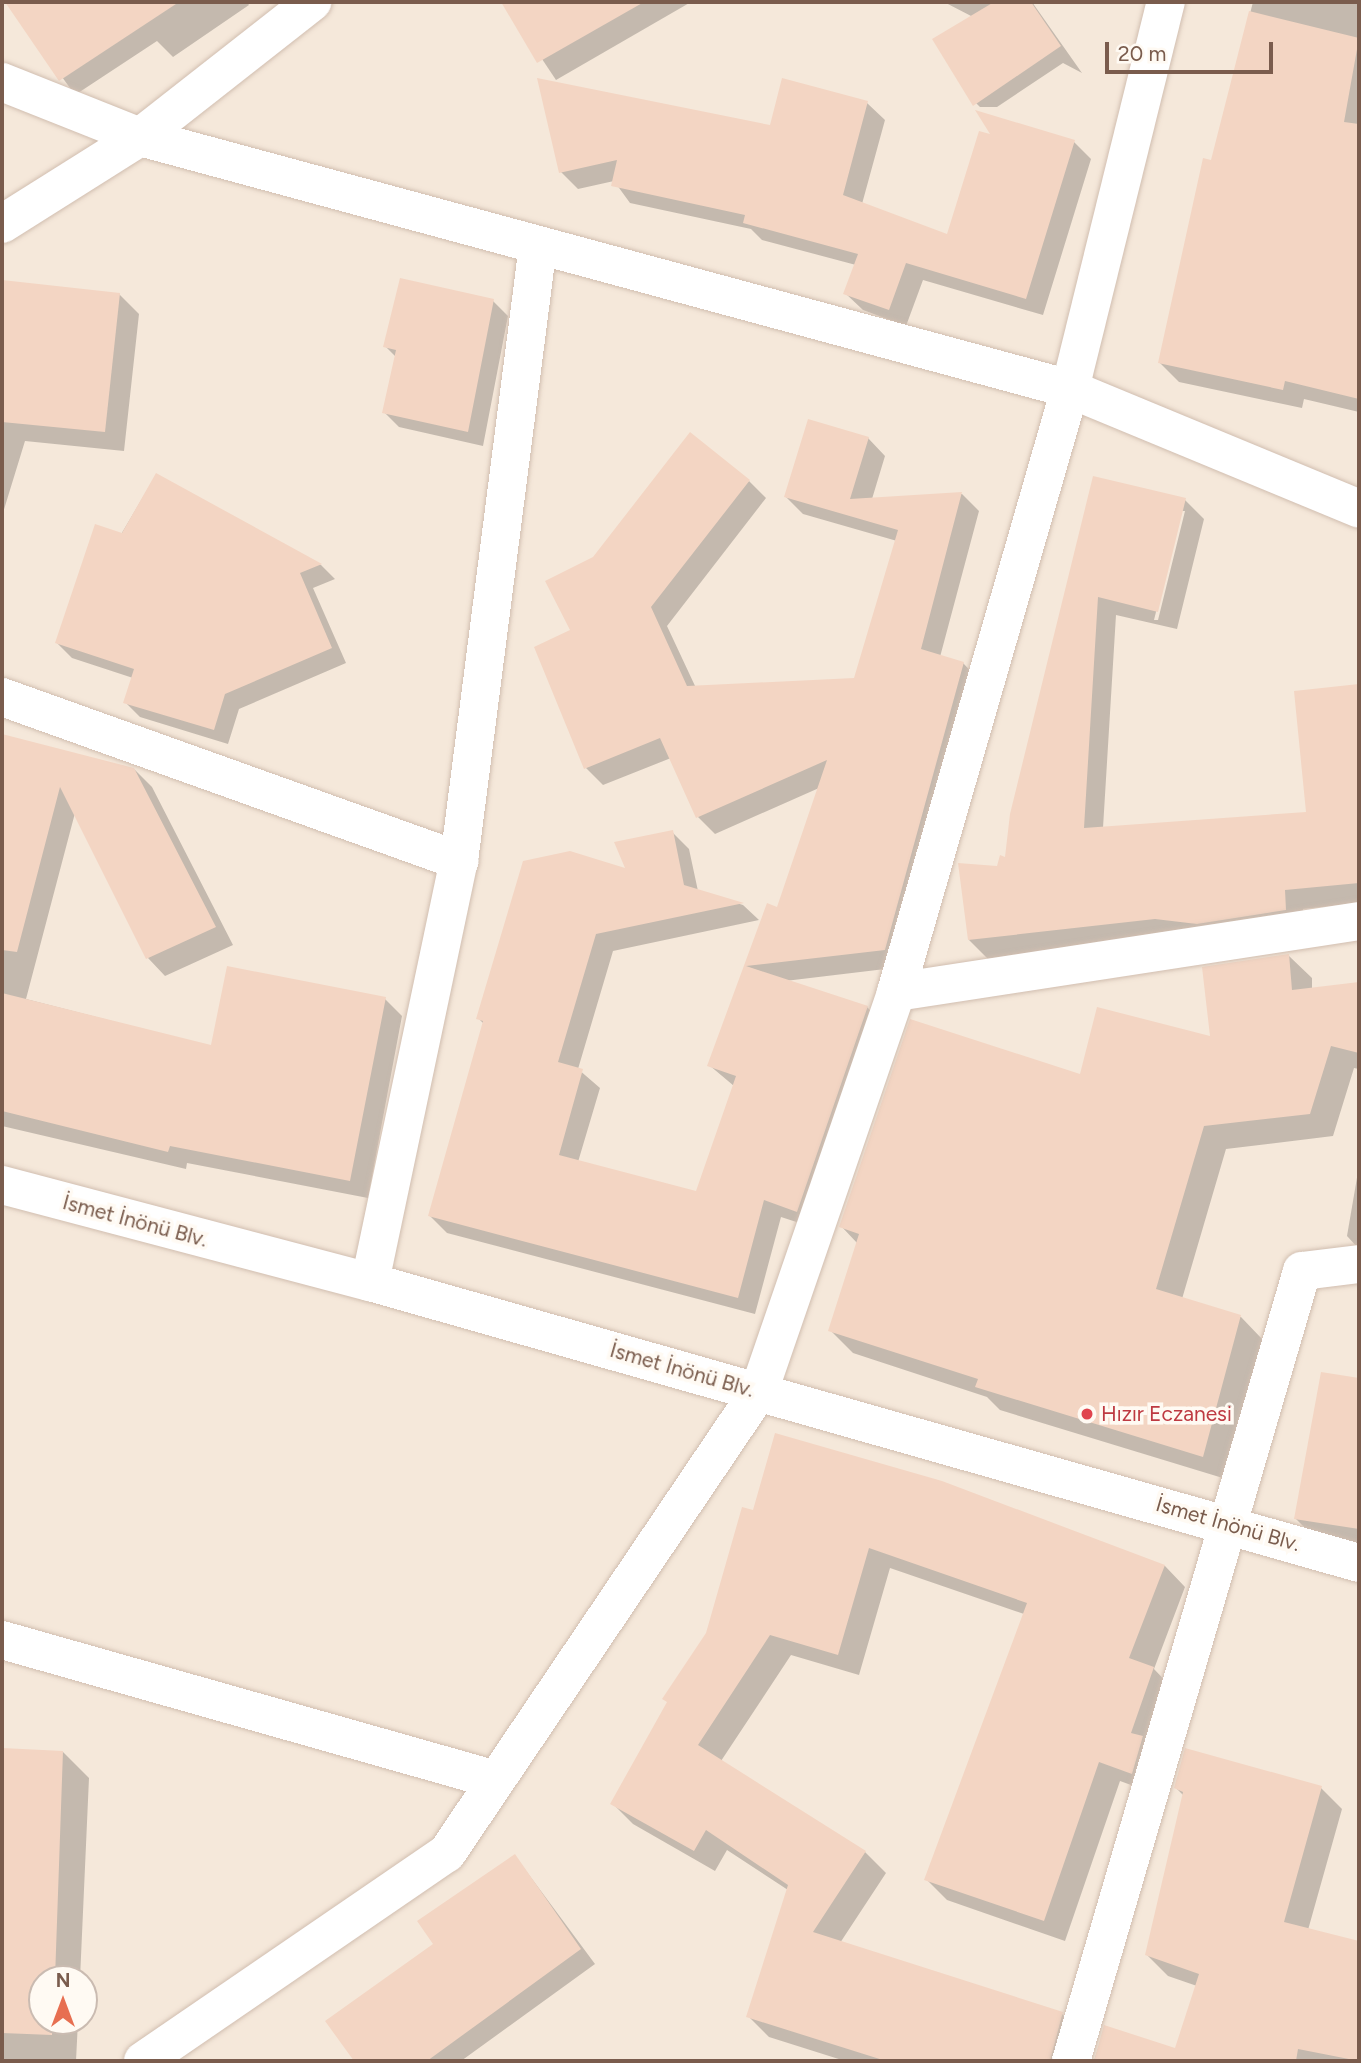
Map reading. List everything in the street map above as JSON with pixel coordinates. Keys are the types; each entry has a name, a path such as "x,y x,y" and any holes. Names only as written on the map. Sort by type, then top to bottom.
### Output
{"street":[{"path":"2,224 140,137 312,2"},
{"path":"143,2061 447,1853 759,1391 896,992 1070,389 1166,2"},
{"path":"2,82 140,137 1070,389 1359,509"},
{"path":"369,1282 459,862 538,245"},
{"path":"2,697 459,862"},
{"path":"896,992 1359,921"},
{"name":"İsmet İnönü Blv.","path":"2,1185 369,1282 1230,1523 1359,1563"},
{"path":"1071,2061 1302,1271 1359,1264"},
{"path":"2,1640 496,1780"}],"shaded area":[{"path":"2,2 1359,2 1359,2061 2,2061"}],"building":[{"path":"5,2 179,2 59,81"},
{"path":"501,2 644,2 537,63"},
{"path":"994,2 1031,2 1061,46 973,106 932,39"},
{"path":"1249,11 1359,38 1344,122 1359,124 1359,399 1285,381 1283,390 1158,363 1203,158 1211,160"},
{"path":"537,78 770,125 782,78 868,101 843,195 947,234 979,131 990,134 975,110 1075,140 1026,299 906,263 889,310 843,294 858,254 743,223 745,215 611,186 617,160 559,173"},
{"path":"400,278 494,299 468,432 382,413 396,350 383,347"},
{"path":"2,280 120,293 105,432 2,422"},
{"path":"808,419 869,437 850,499 962,492 921,649 964,662 885,950 746,966 868,1006 797,1212 764,1200 738,1298 428,1216 483,1021 476,1019 523,861 570,851 625,868 614,842 673,830 684,885 744,903 596,934 558,1062 583,1069 559,1155 696,1191 736,1076 707,1066 767,903 777,907 827,760 696,818 660,738 584,769 534,647 570,630 545,581 593,557 690,432 750,480 651,607 687,686 854,678 898,530 784,497"},
{"path":"156,473 322,564 300,573 332,648 225,694 214,730 123,703 134,669 55,643 95,524 122,533"},
{"path":"1093,476 1186,498 1158,612 1098,597 1084,828 1306,812 1294,691 1359,684 1359,883 1285,890 1286,910 1197,924 1155,919 968,940 958,863 997,866 1000,855 1005,857 1010,814"},
{"path":"2,734 134,768 216,927 146,959 60,787 17,952 2,950"},
{"path":"1289,954 1292,990 1359,982 1359,1053 1331,1046 1310,1114 1204,1126 1156,1289 1241,1315 1203,1457 975,1387 978,1379 828,1331 859,1234 839,1227 910,1019 1080,1074 1097,1007 1210,1036 1202,967"},
{"path":"227,966 386,997 350,1181 170,1146 168,1152 2,1111 2,993 211,1045"},
{"path":"1321,1372 1359,1378 1359,1529 1294,1519"},
{"path":"775,1433 942,1481 1165,1565 1129,1658 1154,1667 1131,1733 1143,1736 1132,1774 1099,1762 1044,1921 924,1880 1027,1603 869,1548 838,1655 770,1635 698,1745 866,1851 813,1932 1063,2012 1050,2061 886,2061 746,2017 788,1885 706,1830 694,1851 610,1804 667,1702 662,1699 706,1633 742,1507 753,1510"},
{"path":"2,1748 63,1751 55,1965 28,1965 28,2034 2,2033"},
{"path":"1185,1748 1322,1786 1284,1922 1359,1941 1359,2061 1298,2049 1296,2061 1094,2061 1104,2025 1175,2048 1199,1974 1145,1955 1183,1792 1174,1788"},
{"path":"515,1854 581,1949 427,2061 354,2061 325,2021 433,1944 417,1921"}],"place":[{"name":"Hızır Eczanesi","path":"1087,1414"}]}
